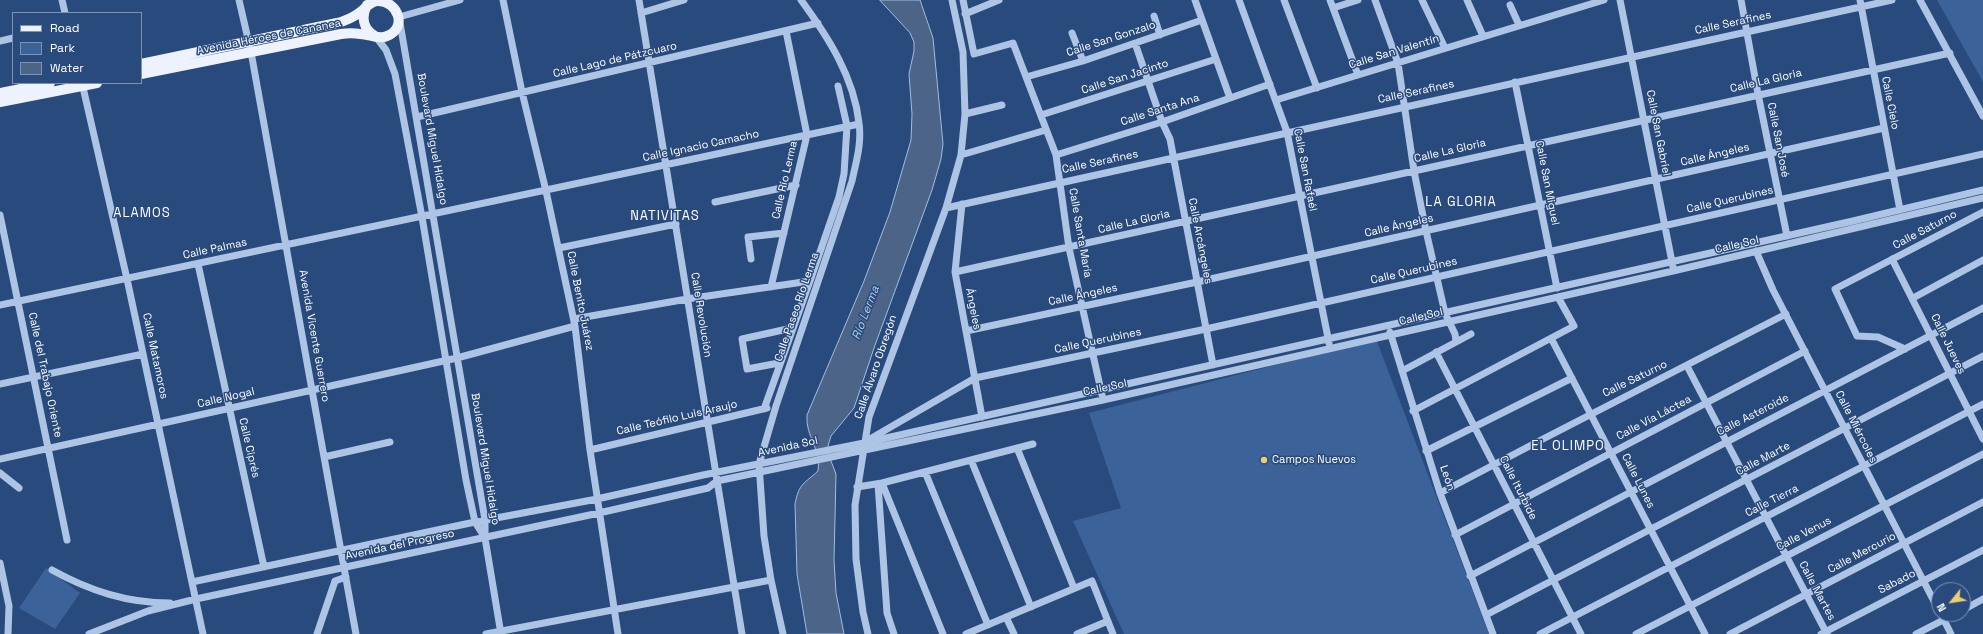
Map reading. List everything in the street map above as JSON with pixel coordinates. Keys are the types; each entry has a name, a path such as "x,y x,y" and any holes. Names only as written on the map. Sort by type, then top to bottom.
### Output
{"main road":[{"name":"Avenida Héroes de Cananea","path":"142,64 250,47 341,34 359,33 376,37 388,36 393,33 399,23 399,17 394,5 389,2 376,0 368,4 352,17 337,23 250,47 142,74"},
{"path":"396,0 399,17"},
{"path":"368,4 364,13 364,24 367,30 376,37"},
{"path":"0,93 45,84"},
{"path":"0,102 82,84"}],"street":[{"path":"62,0 65,12"},
{"name":"Avenida Vicente Guerrero","path":"240,0 250,47 356,634"},
{"path":"399,17 460,0"},
{"name":"Calle Benito Juárez","path":"503,0 522,92 546,191 575,323 590,450 618,634"},
{"name":"Calle Revolución","path":"639,0 742,634"},
{"path":"641,13 684,0"},
{"name":"Calle Paseo Río Lerma","path":"783,634 771,580 764,536 759,464 776,406 852,181 858,153 859,124 849,79 818,23 801,0"},
{"name":"Calle Álvaro Obregón","path":"868,634 862,612 856,559 855,505 869,417 946,208 961,155 965,114 963,52 952,0"},
{"path":"962,0 965,14 999,0"},
{"path":"1195,0 1230,98"},
{"name":"Calle San Rafaél","path":"1239,0 1287,132 1330,349"},
{"path":"1284,0 1316,88"},
{"path":"1330,0 1358,75"},
{"path":"1333,8 1358,0"},
{"path":"1375,0 1398,63 1414,171 1426,231 1445,313 1456,335 1456,341"},
{"path":"1422,0 1445,48"},
{"path":"1467,0 1483,36"},
{"name":"Calle San Valentín","path":"1276,100 1604,0"},
{"name":"Calle San Gabriel","path":"1620,0 1674,271"},
{"name":"Calle San José","path":"1741,0 1758,94 1787,236"},
{"name":"Calle Serafines","path":"946,208 1746,31 1861,3 1892,0"},
{"path":"1920,0 1983,116"},
{"name":"Calle Cielo","path":"1861,3 1872,69 1900,210"},
{"path":"1510,6 1519,26"},
{"name":"Calle Santa María","path":"965,14 974,54 1013,43 1056,155 1070,248 1103,400"},
{"path":"1154,16 1160,35"},
{"name":"Boulevard Miguel Hidalgo","path":"399,17 434,214 485,520 485,538"},
{"name":"Calle San Gonzalo","path":"1026,77 1083,61 1202,20"},
{"name":"Calle Lago de Pátzcuaro","path":"417,117 818,23"},
{"name":"Calle Río Lerma","path":"772,287 807,135 786,30"},
{"path":"1072,32 1083,61"},
{"name":"Boulevard Miguel Hidalgo","path":"376,37 388,54 395,74 422,217 475,522 485,538"},
{"path":"0,41 12,38"},
{"name":"Calle Arcángeles","path":"1135,44 1162,122 1170,139 1172,157 1213,365"},
{"name":"Calle La Gloria","path":"955,272 1070,248 1758,94 1950,53"},
{"name":"Calle San Jacinto","path":"1041,115 1216,59"},
{"path":"395,74 409,70"},
{"name":"Calle San Miguel","path":"1515,82 1557,288"},
{"name":"Calle Matamoros","path":"82,84 127,279 203,634"},
{"name":"Calle Santa Ana","path":"1056,155 1162,122 1270,84"},
{"path":"792,328 742,339 747,369 779,363 810,281 838,197 844,174 847,126 838,86"},
{"path":"965,114 1002,105"},
{"name":"Calle Ignacio Camacho","path":"434,214 859,124"},
{"name":"Calle Ángeles","path":"966,331 1311,257 1884,128"},
{"path":"961,155 1046,130"},
{"name":"Calle Querubines","path":"864,443 975,378 1206,329 1983,154"},
{"path":"715,202 796,185"},
{"name":"Calle Sol","path":"864,443 1328,340 1983,190"},
{"name":"Calle Sol","path":"863,451 1103,400 1330,349 1674,271 1983,198"},
{"name":"Ángeles","path":"962,204 955,272 982,417"},
{"name":"Calle Saturno","path":"1905,349 1878,337 1858,336 1835,289 1983,212"},
{"name":"Calle Palmas","path":"0,305 434,214"},
{"name":"Calle del Trabajo Oriente","path":"0,215 67,540"},
{"path":"559,248 676,224"},
{"path":"750,259 748,237 784,234"},
{"name":"Calle Miércoles","path":"1756,252 1772,290 1786,314 1931,595"},
{"name":"Calle Jueves","path":"1892,259 1932,335 1983,439"},
{"path":"1913,298 1983,260"},
{"name":"Calle Ciprés","path":"198,264 264,567"},
{"name":"Calle Nogal","path":"0,459 458,358 575,323 687,299 810,281"},
{"path":"1413,411 1574,326 1558,297"},
{"name":"Calle Asteroide","path":"1470,576 1983,308"},
{"name":"Calle Saturno","path":"1440,493 1493,464 1786,314"},
{"name":"León","path":"1388,326 1413,411 1440,493 1493,634"},
{"path":"1402,371 1470,334"},
{"name":"Calle Lunes","path":"1551,338 1705,634"},
{"name":"Calle Vía Láctea","path":"1455,535 1805,351"},
{"name":"Calle Iturbide","path":"1436,352 1580,634"},
{"path":"0,384 143,354"},
{"name":"Calle Marte","path":"1486,615 1983,356"},
{"name":"Calle Teófilo Luis Araujo","path":"590,450 766,408 779,363"},
{"name":"Calle Martes","path":"1687,366 1787,556 1825,633"},
{"path":"1426,451 1572,378"},
{"name":"Calle Tierra","path":"1540,634 1983,404"},
{"path":"324,457 390,442"},
{"name":"Avenida Sol","path":"717,477 759,472 776,465 854,448 864,443"},
{"path":"858,488 880,484 1033,444"},
{"name":"Avenida Sol","path":"854,448 863,451"},
{"path":"1017,448 1074,588"},
{"name":"Calle Venus","path":"1636,634 1983,454"},
{"path":"971,460 1030,607"},
{"name":"Avenida Sol","path":"717,477 759,464 776,465"},
{"path":"925,472 988,625"},
{"path":"0,473 19,488"},
{"name":"Avenida del Progreso","path":"192,582 475,522 717,477"},
{"name":"Avenida del Progreso","path":"89,634 148,612 196,599 485,538 708,488 717,477"},
{"path":"880,484 887,613 894,634"},
{"path":"880,484 942,634"},
{"name":"Calle Mercurio","path":"1730,634 1983,502"},
{"path":"485,538 501,632"},
{"name":"Sabado","path":"1825,633 1983,550"},
{"path":"0,563 9,606 8,634"},
{"path":"52,570 76,583 101,593 127,600 154,603 180,603"},
{"path":"316,634 335,581 346,577"},
{"path":"486,634 771,580"},
{"path":"966,634 1092,581 1108,621 1111,634"},
{"path":"1971,606 1983,599"},
{"path":"1006,617 1014,634"},
{"path":"1078,634 1108,621"},
{"path":"1916,634 1934,622"},
{"path":"1945,622 1951,634"}],"green space":[{"path":"1937,0 1983,0 1983,82"},
{"name":"Campos Nuevos","path":"1376,339 1489,634 1124,634 1073,521 1121,508 1089,413"},
{"path":"46,568 80,593 55,629 19,608"}],"water":[{"name":"Río Lerma","path":"880,0 920,0 933,38 943,144 941,159 932,190 874,348 854,408 831,436 828,446 829,456 836,474 834,560 836,593 844,634 807,634 797,574 795,504 800,488 818,471 819,463 816,450 808,430 807,415 864,281 890,212 911,140 912,114 909,74 914,51 914,42 910,33"}],"place":[{"name":"Campos Nuevos","path":"1264,460"}],"district":[{"name":"LA GLORIA","path":"1461,202"},
{"name":"ALAMOS","path":"142,213"},
{"name":"NATIVITAS","path":"665,216"},
{"name":"EL OLIMPO","path":"1568,446"}]}
